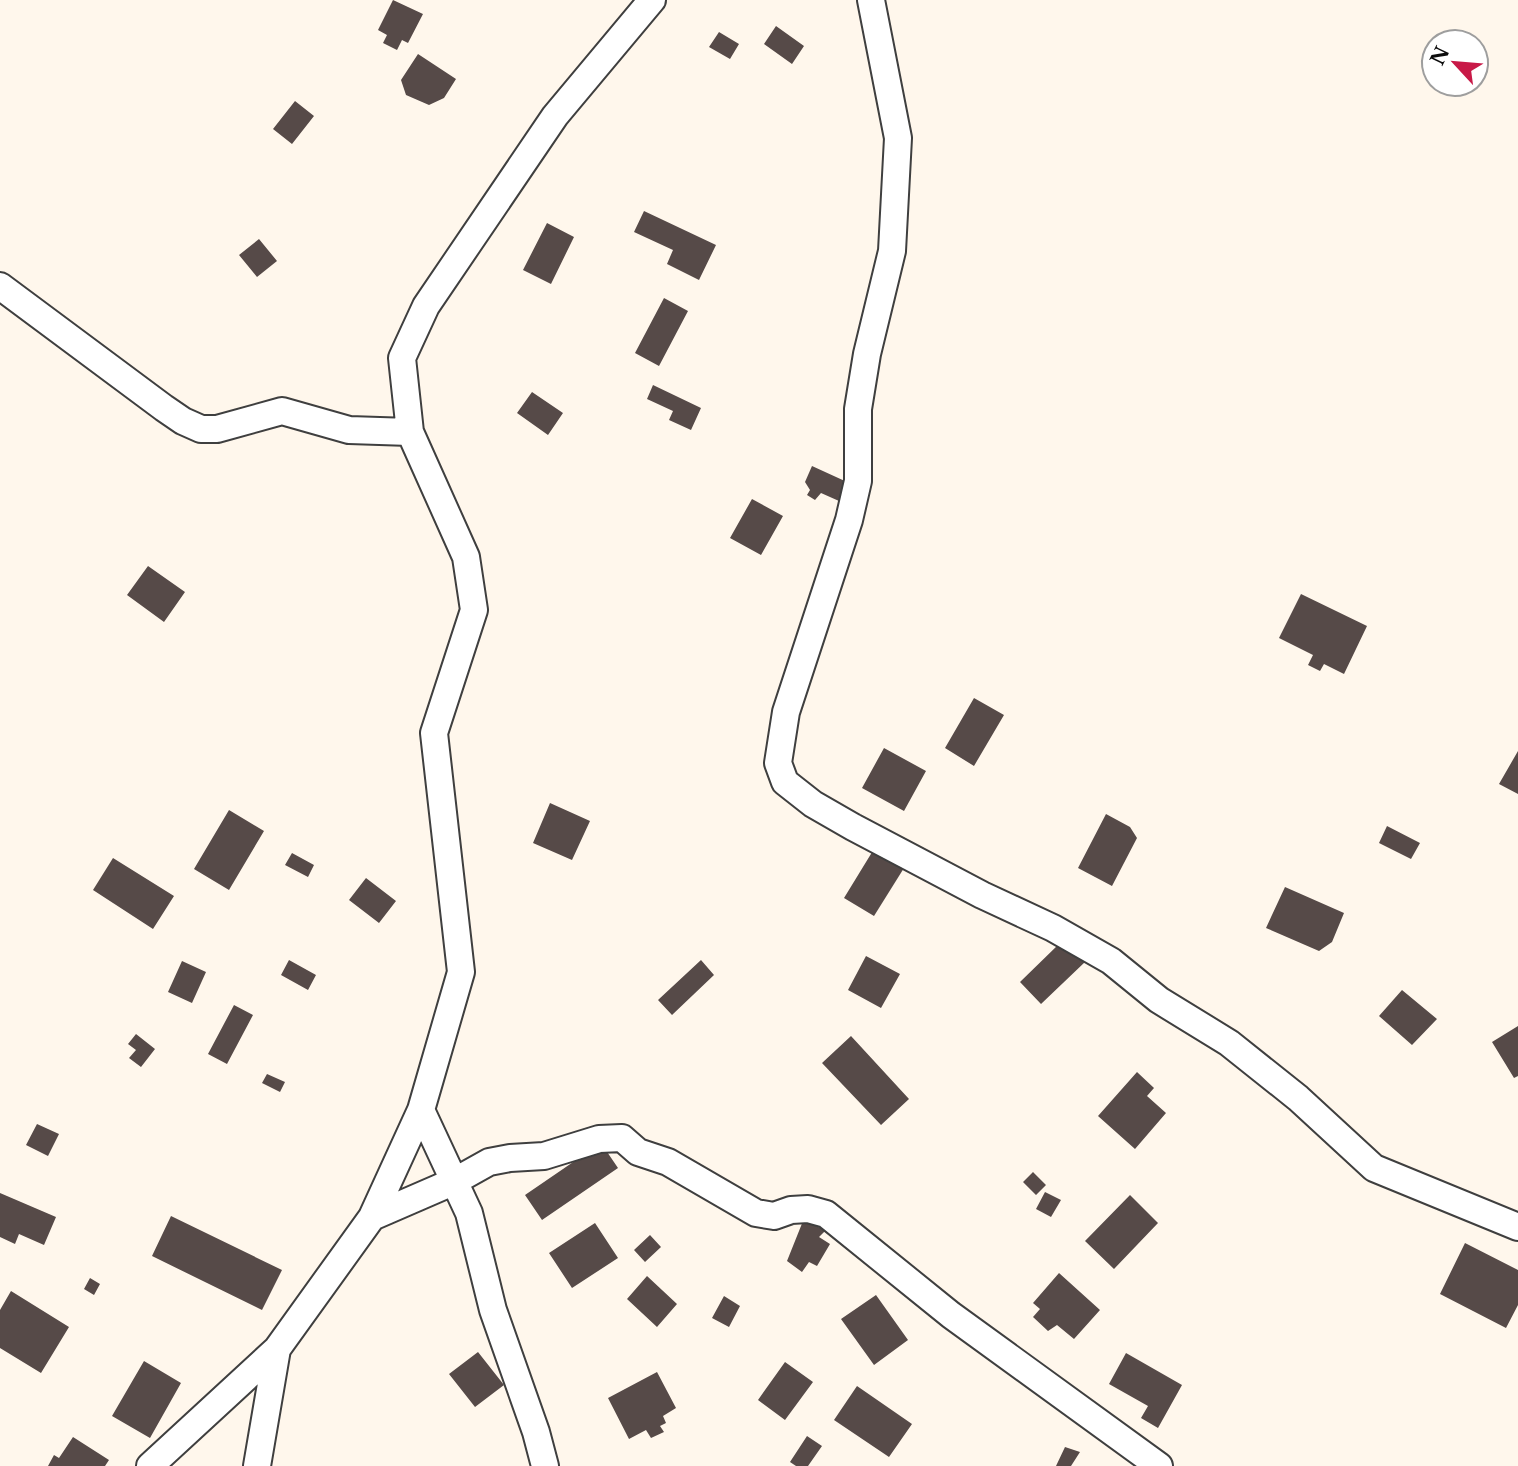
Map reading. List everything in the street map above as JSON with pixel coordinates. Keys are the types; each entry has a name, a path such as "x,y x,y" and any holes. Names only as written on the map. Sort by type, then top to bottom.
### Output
{"street":[{"path":"150,1466 277,1349 372,1217 421,1110 461,972 434,733 474,610 466,556 410,432 402,358 426,306 555,116 652,0"},
{"path":"871,0 898,138 891,251 867,354 858,409 859,481 849,520 786,712 778,763 785,782 813,804 853,827 982,895 1053,928 1111,961 1159,1000 1229,1043 1298,1098 1374,1167 1518,1227"},
{"path":"0,286 164,408 201,429 218,429 282,411 349,430 410,432"},
{"path":"421,1110 469,1213 493,1310 536,1432 545,1466"},
{"path":"372,1217 455,1181 489,1162 544,1156 599,1139 622,1138 638,1152 668,1162 756,1213 774,1216 791,1210 808,1209 826,1214 951,1315 1159,1466"},
{"path":"257,1466 277,1349"}],"building":[{"path":"393,0 423,14 408,43 402,40 397,50 383,43 387,35 378,30"},
{"path":"776,26 804,46 792,64 764,44"},
{"path":"719,32 739,44 730,59 709,47"},
{"path":"418,54 456,79 444,98 429,105 406,95 401,80"},
{"path":"295,101 314,116 292,144 273,129"},
{"path":"644,211 716,245 699,280 667,264 673,250 634,232"},
{"path":"547,223 574,237 551,284 523,270"},
{"path":"259,239 277,261 257,277 239,255"},
{"path":"664,298 688,311 659,366 635,353"},
{"path":"653,385 701,408 691,430 669,420 673,411 647,399"},
{"path":"532,392 563,413 548,435 517,413"},
{"path":"812,466 847,482 839,501 821,493 815,500 807,495 810,490 805,482"},
{"path":"752,499 783,516 761,555 730,538"},
{"path":"148,566 185,592 164,622 127,595"},
{"path":"1301,594 1367,626 1344,674 1324,664 1320,671 1308,665 1313,655 1279,638"},
{"path":"974,698 1004,715 974,766 945,748"},
{"path":"884,748 926,771 904,811 862,788"},
{"path":"1518,751 1518,794 1499,784"},
{"path":"550,803 590,821 572,860 533,843"},
{"path":"229,810 264,831 229,890 194,869"},
{"path":"1106,814 1130,827 1137,838 1112,886 1078,868"},
{"path":"1387,826 1420,843 1411,859 1379,843"},
{"path":"874,849 904,868 874,916 844,898"},
{"path":"292,853 314,865 308,877 285,865"},
{"path":"113,858 174,896 153,929 93,890"},
{"path":"366,878 396,901 379,923 349,900"},
{"path":"1285,887 1344,913 1332,942 1319,951 1266,928"},
{"path":"1059,944 1073,949 1085,962 1041,1004 1020,982"},
{"path":"866,956 900,974 881,1008 848,990"},
{"path":"289,960 316,975 308,990 281,975"},
{"path":"701,960 714,975 672,1015 658,1000"},
{"path":"182,961 206,972 192,1003 168,992"},
{"path":"1402,990 1437,1019 1412,1045 1379,1016"},
{"path":"234,1005 253,1015 227,1064 208,1054"},
{"path":"1518,1026 1518,1076 1514,1078 1492,1042"},
{"path":"136,1034 155,1049 141,1067 129,1058 136,1050 128,1044"},
{"path":"851,1036 909,1099 881,1125 822,1063"},
{"path":"1137,1072 1154,1088 1147,1096 1166,1113 1135,1149 1098,1116"},
{"path":"267,1074 285,1082 280,1092 262,1083"},
{"path":"37,1124 59,1134 48,1156 26,1145"},
{"path":"601,1143 618,1168 542,1220 525,1195"},
{"path":"1033,1172 1046,1185 1036,1195 1023,1182"},
{"path":"1045,1192 1061,1200 1051,1217 1036,1209"},
{"path":"0,1193 56,1217 44,1245 19,1234 15,1244 0,1237"},
{"path":"1130,1195 1158,1223 1114,1269 1085,1241"},
{"path":"171,1216 282,1270 262,1310 152,1256"},
{"path":"803,1221 826,1230 819,1237 830,1244 817,1266 809,1262 802,1272 787,1261"},
{"path":"595,1223 618,1258 572,1288 549,1253"},
{"path":"650,1235 661,1247 645,1262 634,1250"},
{"path":"1465,1243 1518,1270 1518,1305 1506,1328 1440,1294"},
{"path":"1059,1273 1100,1310 1074,1339 1057,1325 1048,1331 1033,1317 1040,1309 1033,1303"},
{"path":"647,1276 677,1304 657,1327 627,1299"},
{"path":"90,1278 100,1284 94,1295 84,1289"},
{"path":"11,1291 69,1327 41,1373 0,1348 0,1310"},
{"path":"876,1295 908,1340 874,1365 841,1319"},
{"path":"724,1296 740,1306 729,1327 712,1318"},
{"path":"478,1352 504,1385 475,1407 449,1374"},
{"path":"1126,1353 1182,1385 1158,1428 1141,1418 1148,1406 1109,1384"},
{"path":"144,1361 181,1383 150,1438 112,1416"},
{"path":"785,1362 813,1382 785,1420 758,1400"},
{"path":"657,1372 676,1408 663,1416 666,1423 660,1426 664,1432 651,1438 646,1430 629,1439 608,1398"},
{"path":"857,1386 912,1424 889,1457 834,1420"},
{"path":"807,1436 822,1446 808,1466 796,1466 790,1462"},
{"path":"73,1437 109,1460 105,1466 48,1466 54,1455 59,1458"},
{"path":"1065,1447 1080,1452 1071,1466 1056,1466"}]}
